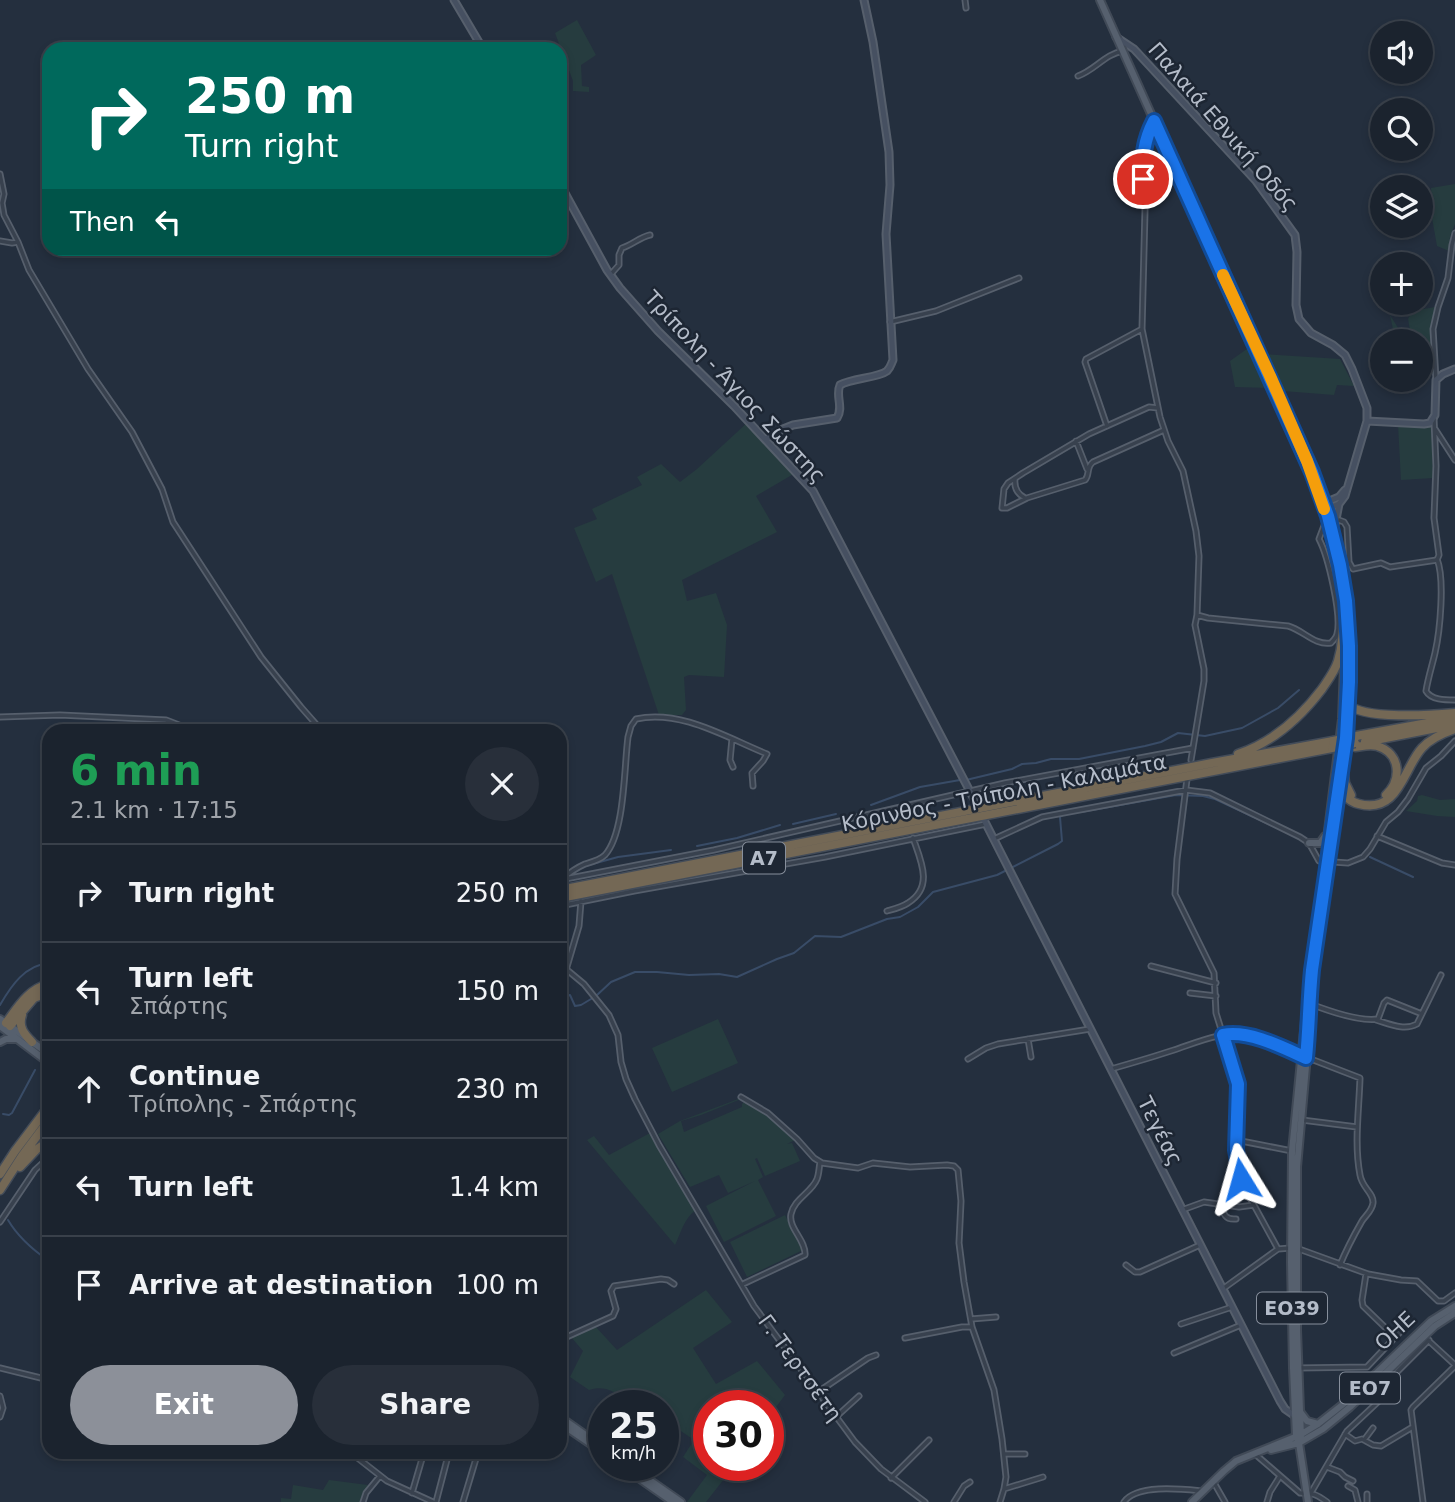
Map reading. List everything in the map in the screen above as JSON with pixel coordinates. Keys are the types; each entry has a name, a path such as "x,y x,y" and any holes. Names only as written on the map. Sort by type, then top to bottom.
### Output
{"highway":[{"path":"1212,763 1262,744 1286,728 1305,710 1336,667 1342,643 1343,613"},
{"path":"1348,704 1355,710 1381,714 1455,716"},
{"name":"Κόρινθος - Τρίπολη - Καλαμάτα","path":"567,897 1332,744 1343,746 1455,716"},
{"path":"1336,776 1345,795 1357,803 1369,805 1382,802 1397,791 1411,764 1426,744 1455,727"},
{"name":"Κόρινθος - Τρίπολη - Καλαμάτα","path":"567,889 1212,763 1455,727"},
{"path":"1343,764 1345,783 1352,796 1363,800 1379,799 1391,790 1397,774 1393,757 1378,747 1355,742"},
{"path":"3,1026 30,993 42,986"},
{"path":"3,1026 23,1011 34,998 42,995"},
{"path":"23,1011 21,1029 33,1042"},
{"path":"29,1132 42,1111"},
{"path":"0,1174 42,1115"},
{"path":"0,1190 42,1129"},
{"path":"0,1190 42,1147"}],"main road":[{"path":"454,0 479,42"},
{"path":"766,439 793,425 838,418 841,410 837,392 840,385 882,373 891,365 886,234 890,156 864,0"},
{"name":"ΕΟ39","path":"1100,0 1210,249 1270,376 1312,472 1324,510 1338,577 1345,635 1345,683 1326,862"},
{"name":"Παλαιά Εθνική Οδός","path":"1116,37 1134,49 1226,148 1256,181 1292,230 1297,247 1296,304 1299,319 1311,333 1345,355 1366,402 1367,421 1343,500 1328,534"},
{"name":"Τρίπολη - Άγιος Σώστης","path":"567,197 610,274 658,331 809,485 976,803"},
{"path":"1367,421 1430,423 1434,419 1436,380 1455,369"},
{"path":"1324,510 1347,488"},
{"path":"1332,500 1339,504"},
{"path":"1324,510 1339,504"},
{"name":"ΕΟ39","path":"1308,1502 1294,1399 1292,1151 1310,1022 1308,1003 1318,922 1343,764 1349,664 1348,616 1340,565 1328,534"},
{"path":"985,821 994,839"},
{"path":"1309,843 1320,843 1328,831"},
{"name":"Τεγέας","path":"994,839 1280,1401 1285,1409 1295,1416"},
{"path":"3,1026 42,1058"},
{"path":"3,1026 0,1041 17,1039"},
{"path":"3,1026 42,1049"},
{"name":"ΕΟ39","path":"1294,1248 1304,1057"},
{"name":"ΟΗΕ","path":"1298,1438 1425,1336 1436,1317 1455,1306"},
{"name":"ΟΗΕ","path":"1298,1438 1322,1429 1350,1407 1435,1326 1455,1312"},
{"name":"ΕΟ39","path":"1295,1368 1299,1408 1298,1438"},
{"path":"1280,1401 1287,1403 1294,1399"},
{"path":"1299,1408 1305,1420 1318,1424"},
{"path":"567,1422 588,1437"},
{"path":"567,1428 588,1442"},
{"name":"ΕΟ7","path":"1193,1501 1236,1461 1298,1438"},
{"path":"643,1481 673,1502"},
{"path":"651,1481 681,1502"}],"street":[{"path":"965,0 966,8"},
{"path":"1078,76 1090,71 1110,54 1122,51"},
{"path":"1154,121 1147,135 1142,160 1145,210 1142,329 1164,430 1184,471 1199,556 1195,625 1204,681 1191,760"},
{"path":"0,174 4,215 29,270 88,369 132,432 162,489 173,522 261,657 316,724"},
{"path":"1436,380 1433,329 1448,278 1455,233"},
{"path":"610,274 619,265 622,248 650,234"},
{"path":"0,241 18,242"},
{"path":"890,322 936,312 1019,278"},
{"path":"1107,426 1086,359 1142,329"},
{"path":"1076,441 1088,471 1085,480 1002,508 1004,489 1015,478 1076,441 1149,407 1158,408"},
{"path":"1434,419 1434,518 1439,555 1437,559 1442,578 1436,650 1426,691 1432,697 1455,700"},
{"path":"1434,428 1455,460"},
{"path":"1088,471 1091,464 1098,459 1164,430"},
{"path":"1015,478 1017,491 1027,498"},
{"path":"1197,615 1219,620 1288,626 1296,628 1318,643 1331,643 1337,636 1338,615 1326,555 1319,539 1328,534 1324,525 1324,510"},
{"path":"1336,519 1344,522 1347,527 1349,562 1353,569 1381,563 1390,567 1421,561 1433,562 1437,559"},
{"path":"0,717 60,715 166,720 176,724"},
{"path":"567,874 603,857 609,849 620,813 628,737 636,719 681,720 767,754 752,773 753,786"},
{"path":"732,739 730,760 733,767"},
{"path":"994,839 1042,817 1186,791 1203,791 1289,831 1309,843 1318,859 1348,863 1367,854 1386,822 1408,799 1426,768 1455,741"},
{"path":"567,879 745,843 1069,770 1193,748"},
{"path":"1188,779 1175,894 1214,974 1216,1013 1238,1084 1236,1140 1241,1179 1278,1249"},
{"path":"567,904 825,857 985,821"},
{"path":"1377,836 1442,863 1455,865"},
{"path":"887,911 909,903 924,886 924,870 913,838"},
{"path":"567,967 579,926 581,901"},
{"path":"1151,966 1216,983"},
{"name":"Γ. Τερτσέτη","path":"567,971 595,995 610,1015 635,1100 699,1214 764,1319 864,1452 891,1478 925,1502"},
{"path":"1308,1003 1399,1027 1413,1027 1418,1024 1441,975"},
{"path":"1190,993 1216,996"},
{"path":"1376,1020 1387,1000 1422,1014"},
{"path":"968,1059 998,1044 1090,1029"},
{"path":"1111,1069 1232,1033 1249,1035 1360,1078 1359,1174 1364,1188 1372,1195 1373,1202 1340,1265"},
{"path":"1028,1039 1031,1057"},
{"path":"741,1097 768,1113 820,1163 858,1168 873,1163 910,1167 957,1167 962,1266 972,1327 994,1390 1004,1454 1006,1476 1000,1502"},
{"path":"1300,1120 1358,1127"},
{"path":"1236,1140 1292,1151"},
{"path":"743,1284 805,1255 806,1250 791,1220 791,1214 796,1203 817,1180 820,1163"},
{"path":"0,1222 42,1164"},
{"path":"1182,1210 1204,1202 1247,1207 1254,1205"},
{"path":"1222,1204 1226,1217 1236,1219"},
{"path":"1126,1265 1135,1272 1140,1272 1200,1245"},
{"path":"1223,1289 1278,1249 1294,1248 1366,1274 1416,1281 1438,1301 1444,1301 1455,1293"},
{"path":"1366,1274 1363,1306 1395,1337"},
{"path":"567,1336 613,1316 616,1310 611,1289 615,1285 661,1279 674,1284"},
{"path":"1181,1324 1232,1307"},
{"path":"971,1319 996,1317"},
{"path":"1174,1353 1241,1325"},
{"path":"905,1338 972,1327"},
{"path":"1295,1368 1367,1367 1402,1330"},
{"path":"1255,1454 1300,1493 1312,1490 1345,1434 1380,1400 1391,1378 1425,1336 1455,1366 1410,1412 1423,1502"},
{"path":"818,1392 876,1355"},
{"path":"0,1368 42,1378"},
{"path":"0,1396 3,1408 0,1417"},
{"path":"836,1417 859,1396"},
{"path":"1345,1434 1354,1440 1383,1446 1412,1427"},
{"path":"1364,1440 1373,1428"},
{"path":"891,1478 929,1440"},
{"path":"1004,1454 1025,1454"},
{"path":"359,1459 380,1476 435,1502 447,1459"},
{"path":"412,1493 422,1459"},
{"path":"463,1502 476,1459"},
{"path":"1327,1467 1353,1480"},
{"path":"363,1502 366,1493 380,1476"},
{"path":"1267,1502 1280,1476"},
{"path":"1004,1489 1043,1477"},
{"path":"1213,1481 1225,1502"},
{"path":"954,1502 964,1486 970,1482"},
{"path":"1349,1486 1355,1490 1358,1502"},
{"path":"1124,1502 1128,1497 1160,1488 1203,1491"},
{"path":"1307,1492 1327,1502"},
{"path":"1367,1494 1367,1502"}],"green space":[{"path":"577,20 596,55 581,65 582,86 589,87 589,92 573,91 573,81 567,65 567,42 558,42 555,33"},
{"path":"1455,184 1455,224 1449,251 1437,246 1433,224 1433,188"},
{"path":"1435,307 1431,329 1410,329 1410,315 1433,315"},
{"path":"1390,315 1399,329 1393,329"},
{"path":"1251,346 1270,388 1235,387 1230,361"},
{"path":"1263,354 1340,359 1354,386 1337,385 1334,395 1283,391"},
{"path":"748,422 797,472 756,496 777,532 682,580 687,601 716,593 727,625 724,677 684,677 686,710 682,715 659,715 612,574 596,582 574,528 597,519 592,509 642,485 637,477 661,464 680,482"},
{"path":"1398,425 1432,426 1433,478 1401,480"},
{"path":"1418,796 1440,800 1455,799 1455,817 1406,811 1417,801"},
{"path":"718,1019 738,1063 672,1092 652,1048"},
{"path":"741,1098 769,1116 794,1139 787,1144 792,1143 800,1161 765,1176 757,1158 755,1159 763,1177 758,1180 776,1216 724,1242 706,1206 755,1181 728,1193 719,1175 690,1187 658,1134 680,1121","holes":["741,1099 744,1102 742,1107 684,1132 681,1121"]},
{"path":"650,1133 696,1210 686,1221 675,1245 587,1140 594,1136 609,1155"},
{"path":"785,1215 803,1250 747,1277 730,1242"},
{"path":"706,1290 732,1322 693,1348 716,1384 757,1361 781,1390 693,1390 693,1439 679,1430 679,1390 589,1390 570,1377 583,1351 571,1337 595,1326 617,1350"},
{"path":"693,1442 693,1464 683,1457"},
{"path":"329,1480 368,1485 361,1502 281,1502 281,1498 291,1499 293,1485 323,1490"},
{"path":"703,1481 722,1481 706,1502 687,1502"}],"waterway":[{"path":"966,780 1022,764 1051,759 1079,759 1145,746 1161,742 1178,733 1205,736 1242,728 1278,708 1299,690"},
{"path":"871,805 920,787 960,780"},
{"path":"1081,812 1176,795 1203,796 1277,828"},
{"path":"793,824 836,814"},
{"path":"567,995 570,995 575,1006 581,1005 611,982 635,972 719,974 737,977 794,953 815,936 841,937 887,919 900,917 918,907 933,892 997,875 1062,841 1060,817 1065,814"},
{"path":"697,846 780,825"},
{"path":"585,866 618,857 671,850"},
{"path":"1370,857 1413,877"},
{"path":"0,1005 26,972 42,965"},
{"path":"3,1114 12,1113 35,1070"},
{"path":"8,1220 26,1243 42,1256"}],"slow traffic":[{"path":"1223,275 1312,472 1324,509"}],"route":[{"path":"1143,179 1144,148 1154,121 1312,472 1333,535 1348,616 1346,738 1312,970 1306,1058 1249,1035 1223,1035 1238,1084 1236,1150 1241,1179"}]}
